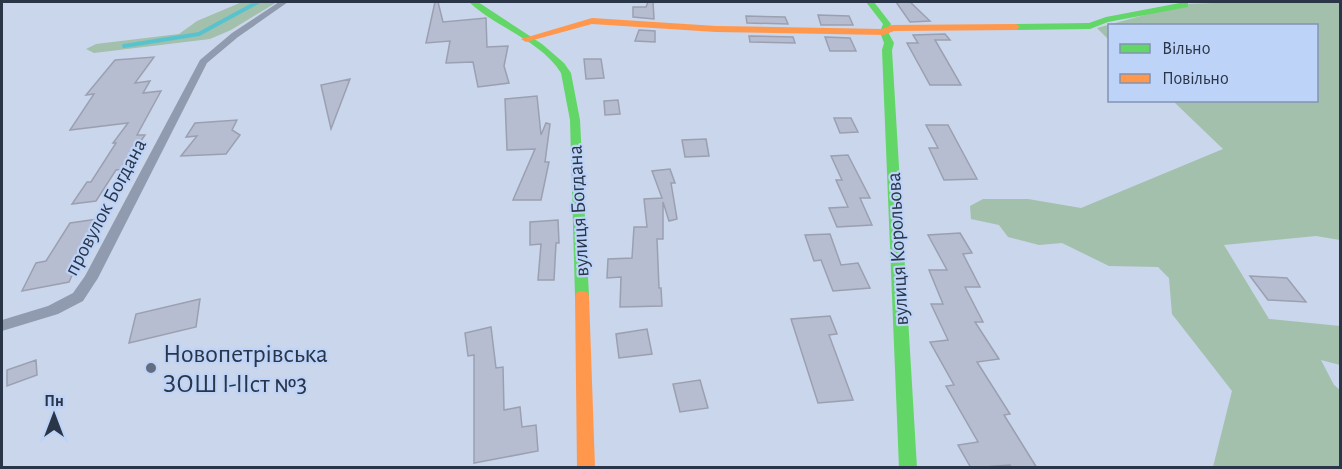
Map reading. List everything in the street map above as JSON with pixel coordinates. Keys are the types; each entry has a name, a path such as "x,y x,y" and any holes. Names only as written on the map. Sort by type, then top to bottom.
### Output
{"street":[{"name":"провулок Богдана","path":"2,326 53,310 78,297 91,278 203,62 235,35 284,2"},
{"name":"вулиця Богдана","path":"473,2 553,57 566,72 573,106 586,403 586,468"},
{"name":"вулиця Корольова","path":"870,2 886,24 884,32 889,43 887,51 908,468"},
{"path":"526,39 592,21 716,29 884,32 892,28 1090,26 1106,20 1182,3"}],"green space":[{"path":"242,2 277,2 231,30 210,39 94,53 86,49 96,44 179,34 197,21"},
{"path":"1340,2 1340,240 1316,236 1224,245 1269,319 1340,326 1340,365 1321,360 1334,385 1340,390 1340,467 1213,467 1232,391 1172,314 1169,278 1158,267 1109,266 1062,243 1039,245 1008,237 999,225 971,219 970,206 983,199 1028,199 1081,208 1223,149 1174,102 1318,102 1318,24 1112,24 1185,4"},
{"path":"1108,25 1108,39 1097,28"}],"building":[{"path":"435,2 438,2 443,22 486,18 487,47 508,46 504,66 509,83 478,87 473,62 446,63 450,41 426,43"},
{"path":"648,2 653,2 654,19 633,17 633,7 646,7"},
{"path":"896,2 910,2 930,21 910,22"},
{"path":"818,15 849,16 853,25 821,25"},
{"path":"746,16 785,17 788,24 747,23"},
{"path":"639,30 655,31 655,42 635,41"},
{"path":"945,34 950,40 935,40 961,85 930,85 907,43 918,43 913,35"},
{"path":"749,36 793,37 795,43 750,42"},
{"path":"825,37 850,38 856,51 830,51"},
{"path":"154,57 135,83 150,81 143,93 161,91 137,135 145,135 132,154 136,153 127,169 116,170 96,201 72,204 87,182 91,182 116,143 113,143 128,123 70,130 94,94 86,95 115,60"},
{"path":"584,59 601,59 604,78 586,79"},
{"path":"350,79 331,129 321,85"},
{"path":"537,96 541,135 546,123 550,124 545,162 549,162 541,200 513,200 535,149 507,150 505,99"},
{"path":"618,100 620,114 605,115 604,101"},
{"path":"834,118 851,118 858,132 840,133"},
{"path":"237,120 232,130 240,135 226,154 181,156 197,136 186,137 195,123"},
{"path":"926,125 948,125 977,179 944,180 929,148 938,148"},
{"path":"706,139 709,156 685,157 682,140"},
{"path":"848,155 870,198 860,198 872,225 837,227 829,208 848,207 836,180 842,180 831,156"},
{"path":"670,169 675,183 671,183 677,219 669,221 663,202 663,239 657,239 662,306 620,307 621,277 607,278 608,259 632,258 634,227 647,227 644,199 662,198 652,171"},
{"path":"105,218 93,238 89,238 69,282 22,291 36,263 46,261 70,223"},
{"path":"558,220 559,243 556,243 554,280 538,280 541,244 530,245 530,222"},
{"path":"960,233 972,253 963,254 980,287 965,287 983,322 975,322 999,359 977,362 1010,414 1004,415 1037,468 1011,468 1010,465 971,468 958,445 978,442 946,386 954,385 930,342 948,340 931,304 943,304 929,270 947,270 928,235"},
{"path":"830,234 841,265 858,263 870,288 833,291 821,260 814,261 805,235"},
{"path":"1250,276 1287,278 1306,302 1268,300"},
{"path":"200,299 196,327 129,343 136,314"},
{"path":"830,316 837,334 829,335 853,400 818,403 791,319"},
{"path":"491,327 496,368 503,367 504,410 520,407 522,427 536,425 538,451 474,463 474,355 468,356 465,333"},
{"path":"647,329 652,354 619,358 616,334"},
{"path":"36,360 37,375 7,386 7,370"},
{"path":"700,380 708,408 680,412 673,384"}],"waterway":[{"path":"124,46 199,34 258,2"}],"traffic: fast":[{"path":"473,2 539,46 561,65 566,73 575,120 582,296"},
{"path":"870,2 887,24 884,32 889,43 887,50 908,468"},
{"path":"1016,27 1090,26 1106,20 1185,5"}],"traffic: slow":[{"path":"526,39 592,21 716,29 884,32 892,28 1016,27"},
{"path":"582,296 586,468"}],"place":[{"name":"Новопетрівська ЗОШ I-IIст №3","path":"151,368"}]}
